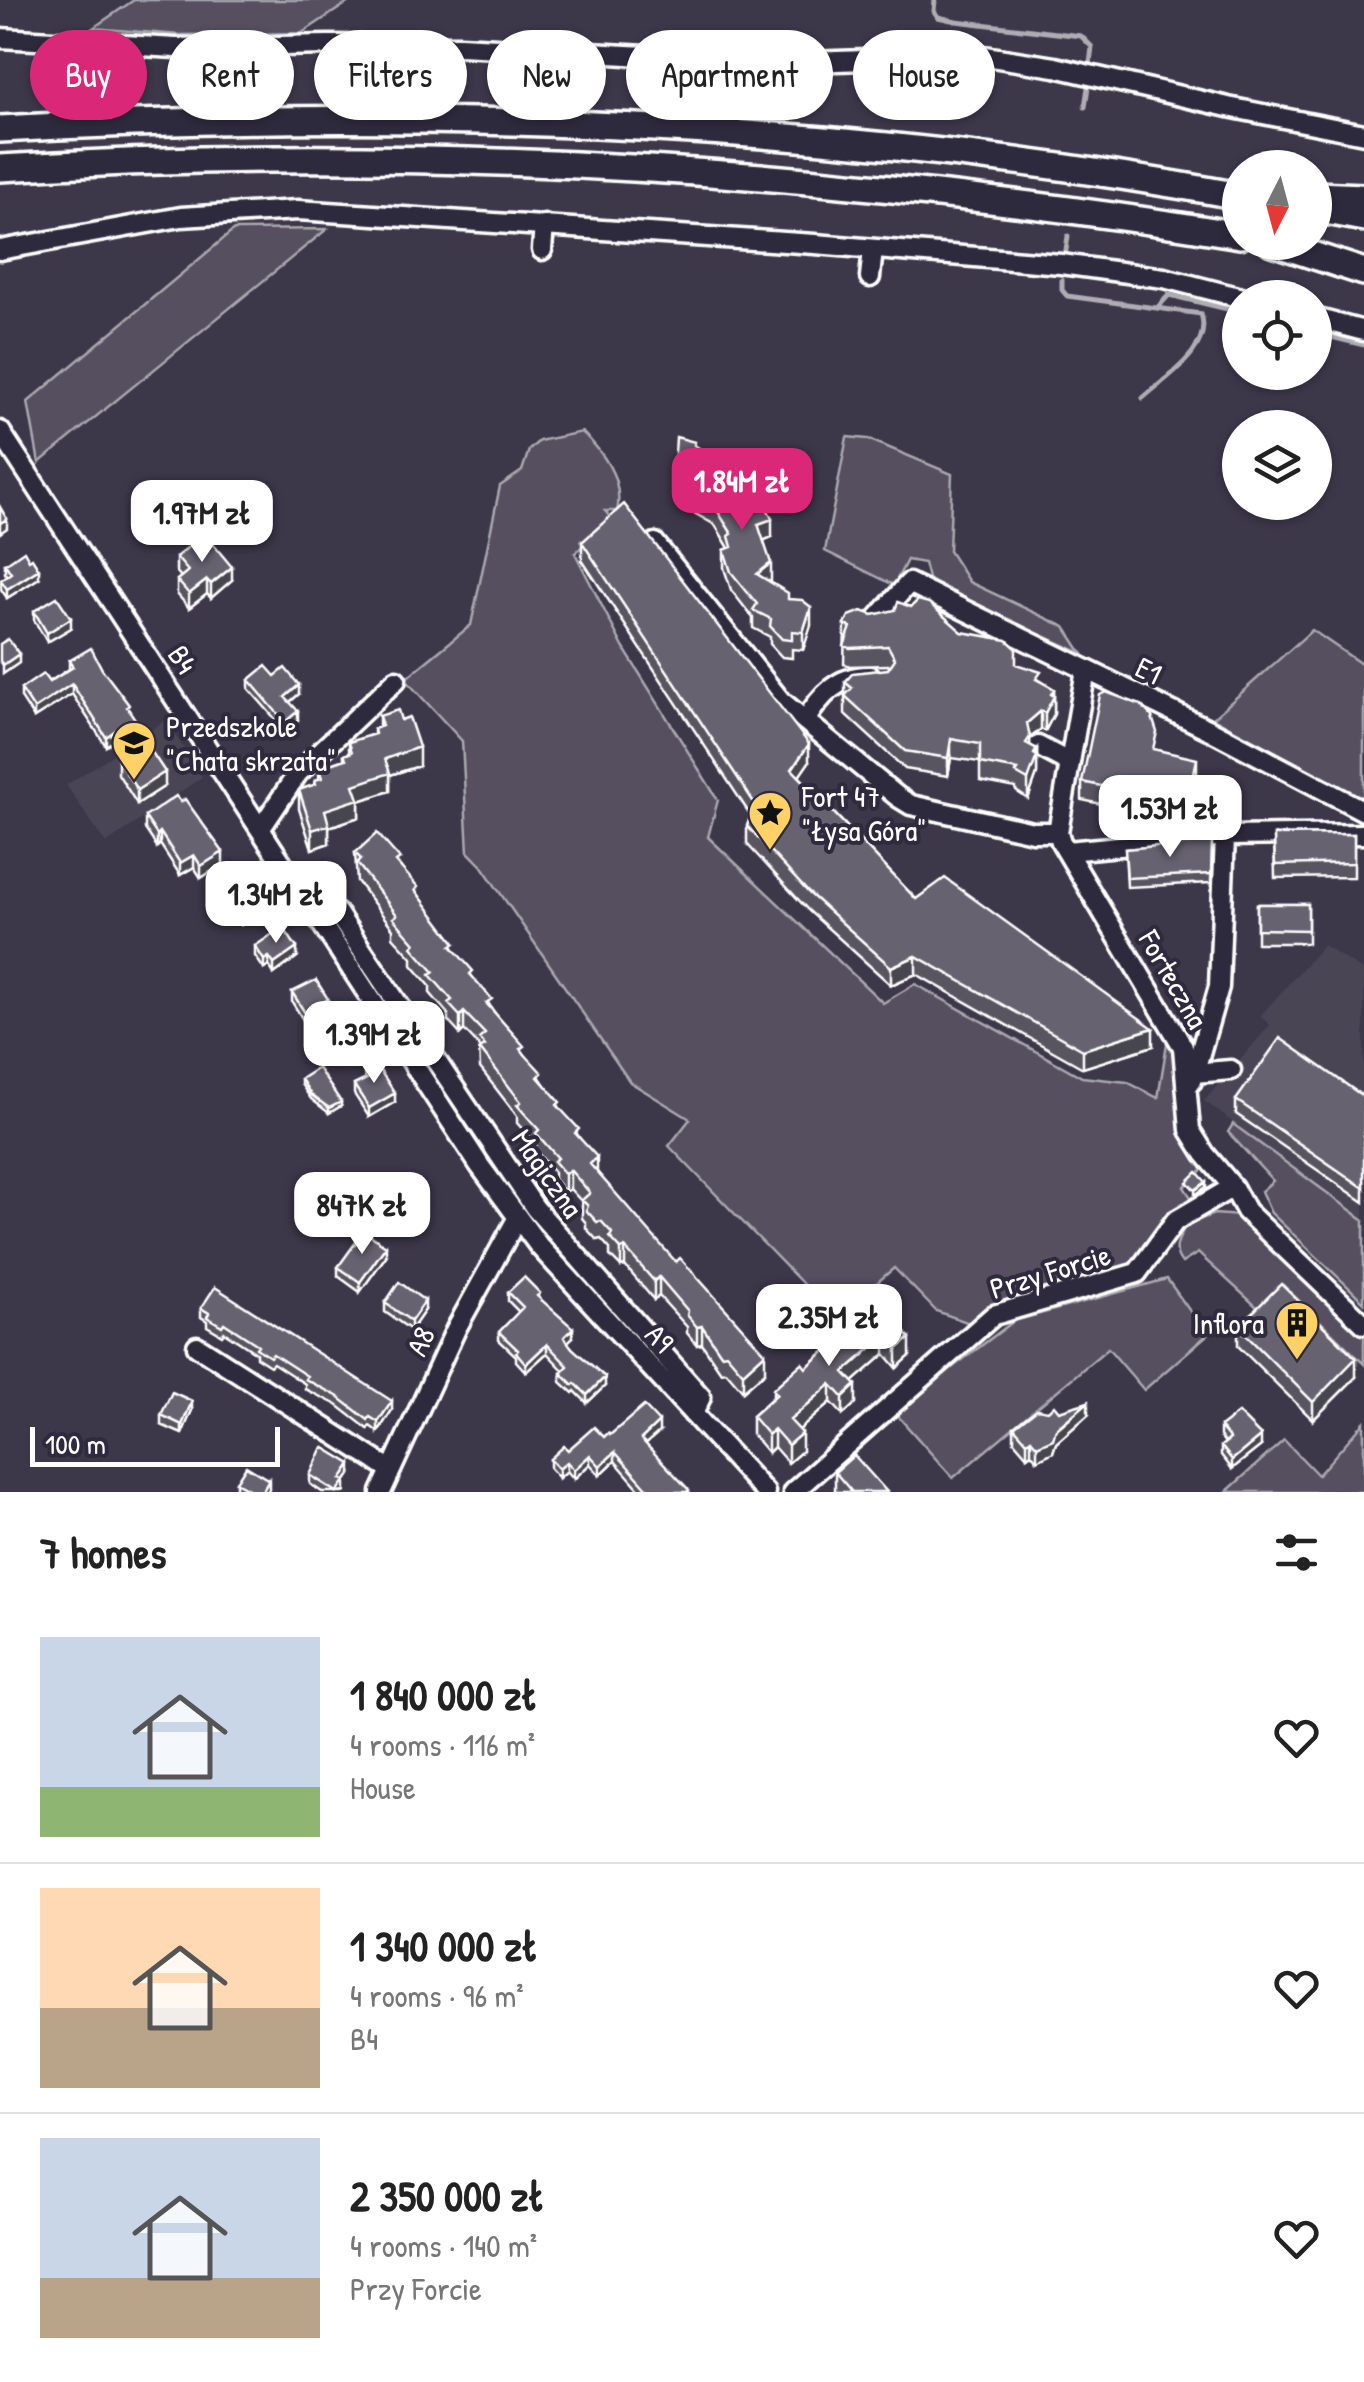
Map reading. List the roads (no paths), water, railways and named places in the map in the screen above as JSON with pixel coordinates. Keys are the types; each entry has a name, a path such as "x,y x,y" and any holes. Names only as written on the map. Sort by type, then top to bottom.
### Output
{"highway":[{"path":"0,129 241,120 528,122 838,142 988,158 1222,192"},
{"path":"0,168 309,158 549,162 728,172 864,185 1117,215 1222,232"},
{"path":"1332,196 1364,197"},
{"path":"1332,212 1364,218"},
{"path":"1332,252 1364,258"},
{"path":"1327,260 1364,272"}],"street":[{"path":"0,38 176,48 460,46 777,63 985,56 1056,67 1228,108 1364,134"},
{"path":"0,250 181,217 234,212 368,212 1061,264 1164,278 1222,293"},
{"path":"542,250 544,225"},
{"path":"870,277 873,250"},
{"path":"1332,323 1364,331"},
{"name":"B4","path":"0,431 480,1166 518,1218"},
{"path":"655,543 780,701 911,804 1033,832 1058,832 1086,670"},
{"name":"E1","path":"876,620 909,583 1037,655 1086,670 1364,810"},
{"path":"805,720 820,696 839,683 858,676 883,676"},
{"path":"261,828 298,773 396,680"},
{"path":"1038,746 1070,763"},
{"name":"Forteczna","path":"1058,832 1183,1047 1190,1130 1204,1154 1233,1188 1246,1212 1364,1324"},
{"path":"1067,851 1225,836 1364,834"},
{"path":"1187,1106 1219,987 1225,836"},
{"name":"Magiczna","path":"322,921 337,912 535,1208 701,1398 693,1414"},
{"path":"1194,1073 1231,1070"},
{"name":"Przy Forcie","path":"792,1492 994,1314 1137,1273 1175,1221 1233,1188"},
{"name":"A9","path":"518,1218 559,1268 765,1492"},
{"name":"A8","path":"381,1492 456,1329 518,1218"},
{"path":"198,1346 390,1470"}],"waterway":[{"path":"935,0 938,17 1081,36 1092,47 1090,64"},
{"path":"1085,107 1088,87"},
{"path":"1065,257 1068,236"},
{"path":"1062,280 1067,296 1201,314 1203,327 1194,350 1143,398"},
{"path":"1158,307 1169,295 1222,308"},
{"path":"1332,337 1364,345"}],"place":[{"name":"Przedszkole \"Chata skrzata\"","path":"134,781"},
{"name":"Fort 47 \"Łysa Góra\"","path":"770,851"},
{"name":"Inflora","path":"1297,1361"}]}
